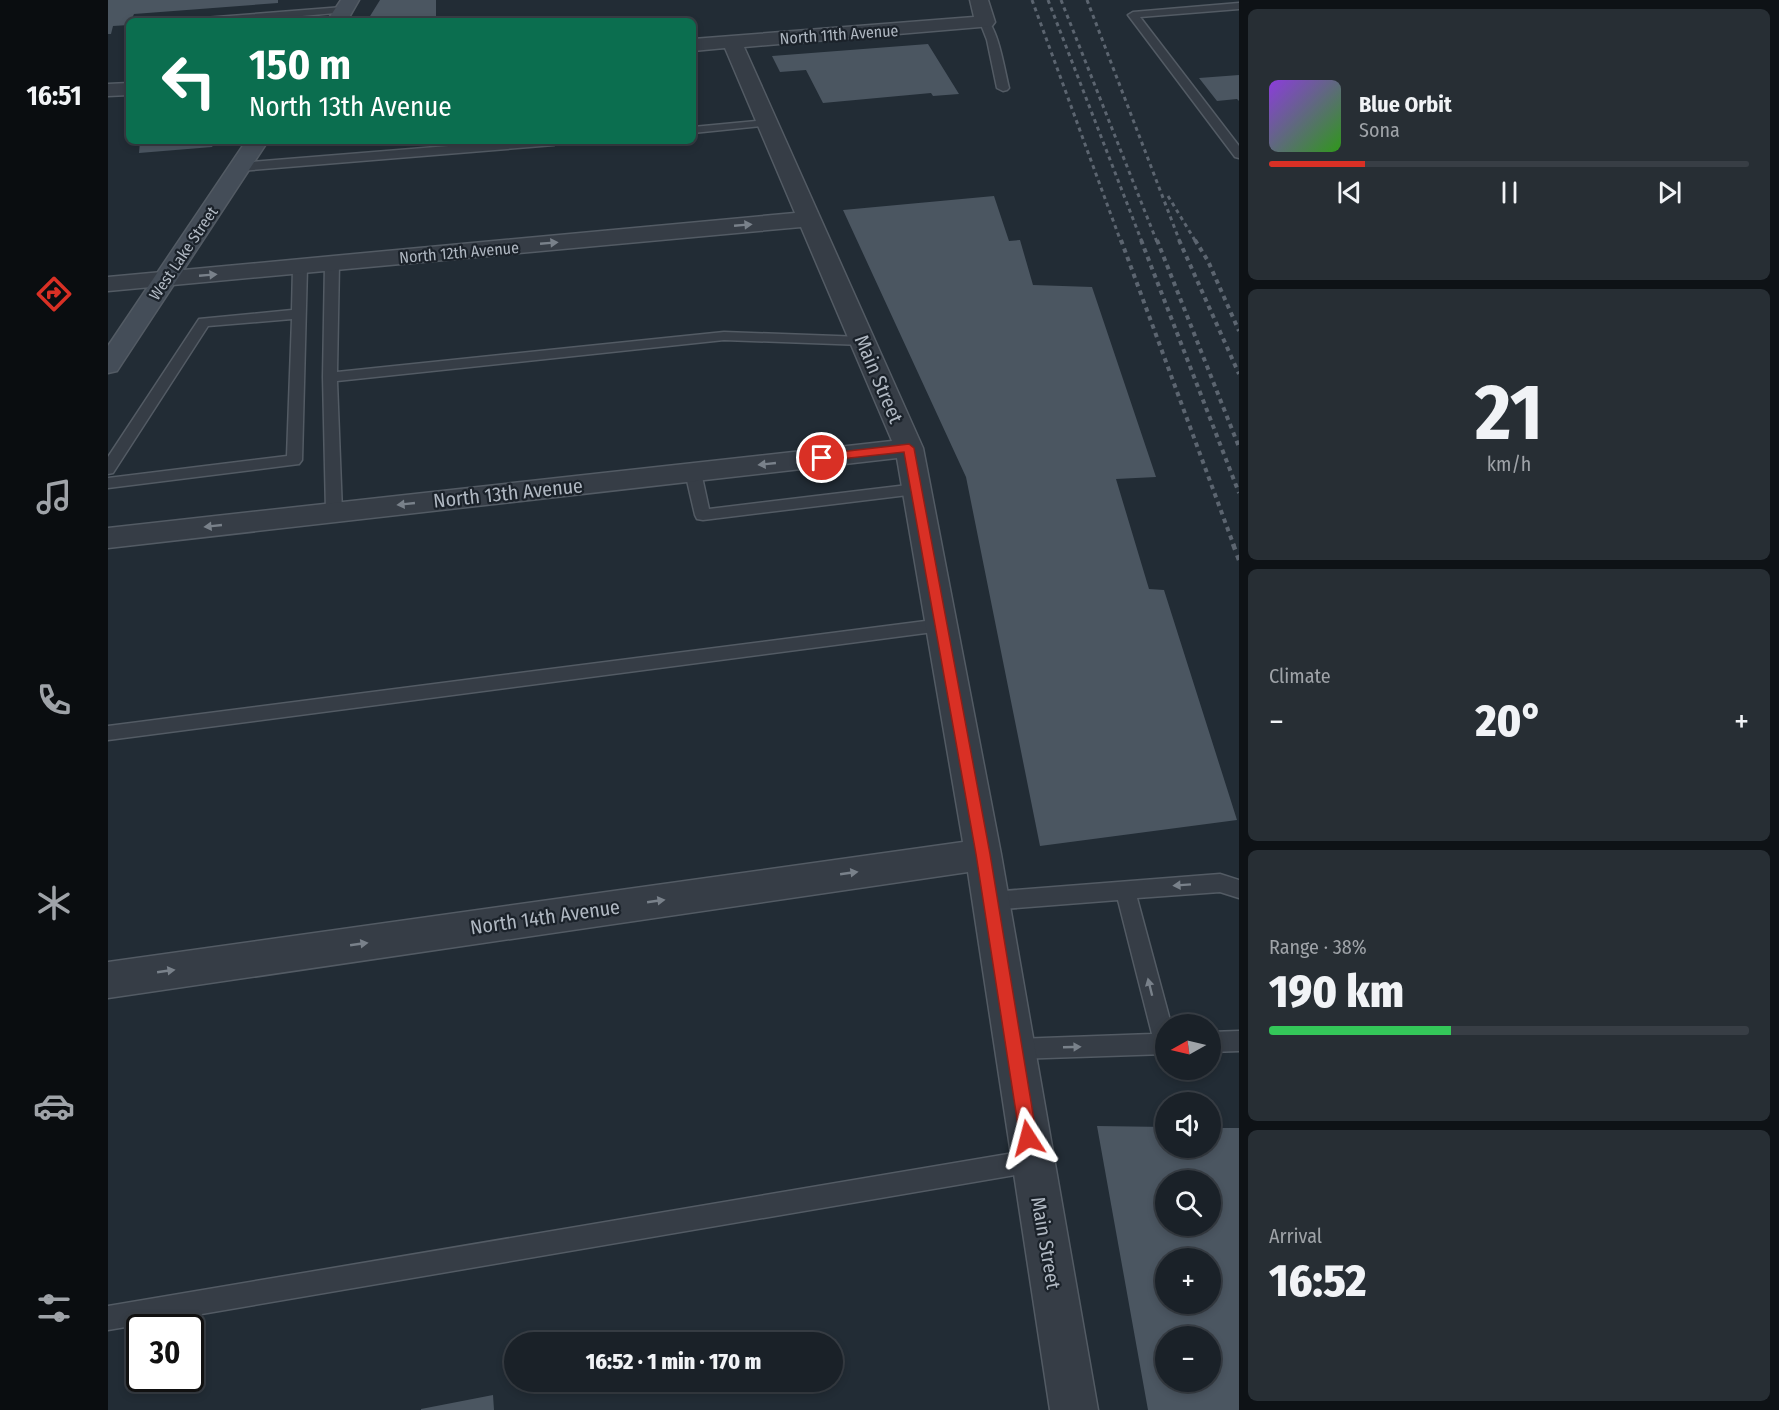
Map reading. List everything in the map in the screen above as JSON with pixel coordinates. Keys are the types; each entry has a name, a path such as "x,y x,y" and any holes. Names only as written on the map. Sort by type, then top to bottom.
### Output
{"main road":[{"name":"West Lake Street","path":"108,365 255,144"}],"street":[{"path":"979,0 985,22"},
{"name":"North 11th Avenue","path":"696,45 985,22"},
{"name":"Main Street","path":"732,42 909,448 983,854 1074,1410"},
{"path":"108,90 126,89"},
{"name":"North 12th Avenue","path":"108,284 810,219"},
{"name":"North 13th Avenue","path":"108,538 909,448"},
{"name":"North 14th Avenue","path":"108,980 983,854"}],"lane":[{"path":"1239,6 1133,15 1239,154"},
{"path":"252,18 343,10"},
{"path":"985,22 992,40 1003,88"},
{"path":"696,130 768,123"},
{"path":"240,167 518,144"},
{"path":"332,263 330,377 334,512"},
{"path":"108,483 294,460 300,267"},
{"path":"108,469 204,322 297,314"},
{"path":"330,377 724,336 863,341"},
{"path":"693,472 703,515 916,489"},
{"path":"108,733 941,625"},
{"path":"991,901 1220,883 1239,889"},
{"path":"1125,889 1157,1014"},
{"path":"1221,1042 1239,1041"},
{"path":"1014,1048 1155,1044"},
{"path":"108,1318 1032,1161"}],"building":[{"path":"108,0 278,0 278,3 134,14 132,18 126,18 126,25 113,26 111,34 108,34"},
{"path":"380,0 436,0 436,18 369,18"},
{"path":"928,44 959,94 933,96 931,93 823,103 806,70 780,72 772,56"},
{"path":"1239,75 1239,101 1237,99 1217,101 1199,78"},
{"path":"140,144 214,144 212,147 139,153"},
{"path":"994,196 1009,241 1020,240 1033,285 1092,287 1156,477 1116,479 1149,589 1164,590 1237,820 1040,846 966,477 843,210"},
{"path":"1097,1126 1155,1127 1155,1158 1221,1158 1221,1128 1239,1128 1239,1410 1148,1410"},
{"path":"493,1395 494,1410 421,1410 421,1409"}],"railway":[{"path":"1032,0 1121,242"},
{"path":"1048,0 1142,242"},
{"path":"1061,0 1157,242"},
{"path":"1087,0 1180,242"},
{"path":"1168,196 1196,242"},
{"path":"1121,240 1234,546"},
{"path":"1141,240 1239,493"},
{"path":"1157,240 1239,447"},
{"path":"1179,240 1239,374"},
{"path":"1195,240 1208,261 1239,331"},
{"path":"1233,544 1239,560"}],"route":[{"path":"822,458 909,448 983,854 1028,1138"}]}
